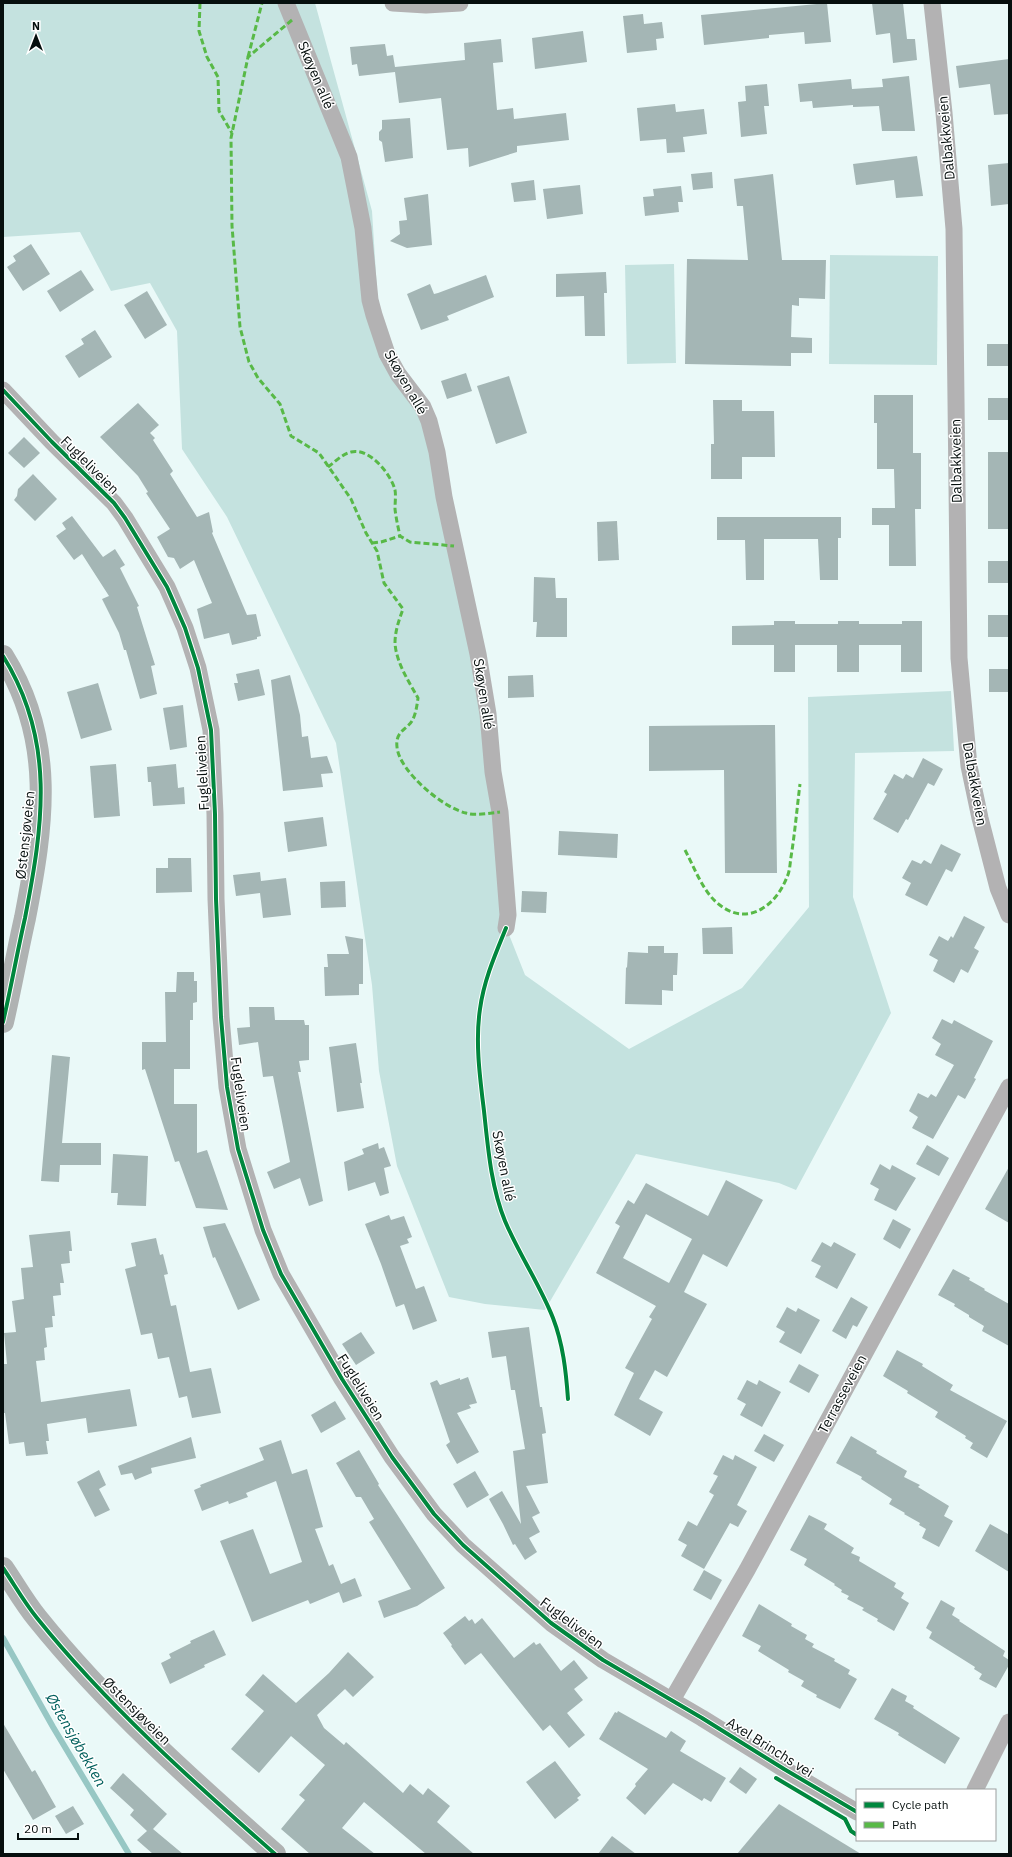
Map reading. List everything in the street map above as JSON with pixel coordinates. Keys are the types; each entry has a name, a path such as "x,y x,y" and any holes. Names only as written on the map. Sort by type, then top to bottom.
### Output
{"main road":[{"name":"Østensjøveien","path":"3,656 17,679 31,717 39,751 42,800 37,851 3,1022"},
{"name":"Østensjøveien","path":"3,1568 36,1616 101,1692 145,1736 275,1854"}],"street":[{"name":"Skøyen allé","path":"286,3 349,157 363,228 370,300 387,354 398,374 422,407 429,421 437,452 444,497 478,654 488,714 493,772 500,812 508,915 506,928"},
{"path":"393,3 426,5 460,3"},
{"name":"Dalbakkveien","path":"932,3 944,113 954,229 958,658 970,766 980,818 998,888 1009,914"},
{"name":"Fugleliveien","path":"3,390 52,442 114,503 126,518 167,587 185,628 198,668 211,730 213,752 216,905 227,1087 238,1149 246,1178 263,1230 281,1274 342,1379 392,1457 434,1514 463,1546 551,1623 603,1660 672,1700"},
{"name":"Terrasseveien","path":"672,1700 747,1570 1009,1087"},
{"name":"Axel Brinchs vei","path":"672,1700 856,1811"},
{"path":"976,1789 1009,1722"}],"shaded area":[{"path":"3,3 315,3 372,211 380,337 425,409 476,646 506,927 525,975 629,1049 742,988 809,907 808,697 951,691 954,751 855,753 853,897 891,1013 796,1190 779,1183 636,1154 545,1310 485,1304 449,1297 397,1166 379,1071 372,985 336,743 227,517 182,449 177,331 150,283 111,291 80,232 3,237"},
{"path":"830,255 938,256 937,365 829,364"},
{"path":"674,264 676,363 627,364 625,265"}],"building":[{"path":"827,3 831,42 805,44 804,32 769,35 769,38 704,45 701,15"},
{"path":"872,3 903,3 907,39 915,39 917,60 893,63 890,33 876,35"},
{"path":"643,14 644,24 662,22 664,38 656,39 657,50 627,53 623,16"},
{"path":"583,31 587,62 535,69 532,38"},
{"path":"501,39 503,62 493,63 497,110 513,108 514,119 566,113 569,140 517,146 517,152 469,167 468,148 447,150 441,98 399,103 395,72 359,76 357,64 352,65 350,47 385,44 387,56 393,55 395,67 465,60 464,43"},
{"path":"1009,59 1009,114 994,115 990,84 959,88 956,66"},
{"path":"909,76 915,131 882,131 879,106 853,107 853,105 813,108 812,101 800,102 798,84 851,79 852,89 883,87 882,79"},
{"path":"767,84 769,106 764,106 767,134 741,137 738,102 746,101 745,86"},
{"path":"675,104 676,112 704,109 707,134 683,137 685,152 667,153 666,139 640,141 637,108"},
{"path":"410,118 413,158 385,162 382,142 379,140 379,132 382,129 382,120"},
{"path":"917,156 923,196 896,198 894,180 856,185 853,164"},
{"path":"1009,163 1009,204 991,206 988,165"},
{"path":"712,172 713,188 693,190 691,174"},
{"path":"773,174 782,260 826,260 825,299 799,298 799,306 792,305 791,337 812,338 812,353 791,353 791,366 685,364 687,259 748,260 743,206 737,206 734,179"},
{"path":"534,180 536,200 514,202 511,183"},
{"path":"580,185 583,214 547,219 543,189"},
{"path":"681,186 683,202 678,202 679,212 645,216 643,197 654,196 653,189"},
{"path":"428,194 432,245 407,248 390,241 400,234 399,221 407,220 404,198"},
{"path":"31,244 50,274 23,291 7,267 16,261 13,256"},
{"path":"81,270 94,290 60,312 47,291"},
{"path":"606,272 607,293 604,293 605,336 585,336 584,296 556,297 556,274"},
{"path":"486,275 494,297 447,316 449,320 421,330 407,294 430,284 434,294"},
{"path":"147,291 167,325 145,339 124,305"},
{"path":"95,330 112,357 79,378 65,356 84,344 81,339"},
{"path":"987,344 1009,344 1009,366 987,366"},
{"path":"466,373 472,391 447,399 441,381"},
{"path":"509,376 527,433 496,444 477,386"},
{"path":"874,395 913,395 913,453 921,453 921,509 915,509 916,566 889,566 889,525 872,525 872,508 895,508 894,469 877,469 877,423 874,423"},
{"path":"988,398 1009,398 1009,420 988,420"},
{"path":"713,400 742,400 742,411 774,411 775,457 742,457 742,479 711,479 711,444 714,444"},
{"path":"138,403 159,425 150,433 155,438 153,440 173,471 170,474 197,517 209,512 212,533 247,615 256,614 261,636 257,637 257,639 232,645 229,633 204,639 197,609 212,603 194,560 180,569 174,558 168,557 157,537 170,529 146,493 148,492 138,476 100,437"},
{"path":"24,437 40,453 24,468 8,453"},
{"path":"988,452 1009,452 1009,529 988,529"},
{"path":"33,474 57,499 35,521 14,500 17,496 18,489"},
{"path":"72,516 103,557 115,549 125,565 120,568 139,606 137,607 155,665 151,666 157,694 140,699 126,650 124,650 119,633 102,599 109,596 82,554 74,560 56,536 66,529 62,523"},
{"path":"717,517 841,517 841,538 838,538 838,580 820,580 818,539 764,539 764,580 746,580 745,540 717,540"},
{"path":"617,521 619,560 598,561 597,522"},
{"path":"988,561 1009,561 1009,583 988,583"},
{"path":"534,577 555,578 556,598 567,598 567,637 536,637 537,622 533,622"},
{"path":"988,615 1009,615 1009,637 988,637"},
{"path":"774,621 795,621 795,624 838,624 838,621 859,621 859,624 902,624 902,621 922,621 922,672 901,672 901,645 859,645 859,672 837,672 837,645 795,645 795,672 774,672 774,645 732,645 732,626 774,625"},
{"path":"259,669 265,695 238,701 234,683 238,683 236,674"},
{"path":"989,669 1009,669 1009,692 989,692"},
{"path":"290,675 300,715 302,737 308,736 311,758 327,756 333,773 321,774 323,787 283,791 271,680"},
{"path":"533,675 534,697 508,698 508,676"},
{"path":"98,683 112,730 81,739 67,692"},
{"path":"183,705 187,747 170,750 163,708"},
{"path":"775,725 777,873 725,873 724,770 649,771 649,726"},
{"path":"923,758 943,769 934,786 928,783 908,820 906,819 898,833 873,819 887,794 884,792 894,774 903,779 906,774 913,778"},
{"path":"116,764 120,816 94,818 90,766"},
{"path":"176,764 178,788 184,787 185,804 153,806 151,782 148,782 147,767"},
{"path":"323,817 327,846 288,852 284,822"},
{"path":"559,831 618,834 617,858 558,855"},
{"path":"941,844 961,854 952,872 946,869 927,906 905,895 911,883 902,878 912,860 921,864 924,860 931,864"},
{"path":"168,858 191,858 192,892 156,893 156,868 168,868"},
{"path":"260,872 261,881 286,878 291,915 263,918 260,893 236,896 233,875"},
{"path":"345,881 346,907 321,908 320,882"},
{"path":"522,891 547,892 546,913 521,912"},
{"path":"964,916 985,927 974,948 979,951 968,973 961,969 954,983 933,971 938,960 929,955 939,936 948,941 951,936 953,938"},
{"path":"732,927 733,954 703,954 702,928"},
{"path":"345,936 363,939 363,984 359,984 359,995 325,996 324,967 328,967 327,954 349,954"},
{"path":"648,946 664,946 664,953 678,953 677,975 673,975 673,991 662,990 662,1005 625,1004 628,952 648,953"},
{"path":"177,972 194,972 194,981 197,981 197,1002 193,1003 193,1020 190,1020 190,1069 174,1069 174,1104 197,1104 197,1153 207,1150 228,1210 196,1208 179,1161 175,1162 145,1069 142,1070 142,1042 166,1042 165,992 176,992"},
{"path":"249,1007 274,1007 275,1020 304,1020 305,1025 309,1025 309,1060 299,1061 301,1072 298,1072 323,1201 309,1206 300,1178 274,1189 267,1172 290,1162 273,1076 263,1077 258,1042 239,1045 237,1028 250,1027"},
{"path":"942,1019 952,1024 954,1020 993,1041 974,1078 976,1079 965,1099 958,1095 933,1139 912,1128 918,1117 909,1111 918,1093 928,1098 931,1094 936,1097 954,1065 935,1055 941,1044 932,1038"},
{"path":"356,1043 364,1108 337,1112 329,1047"},
{"path":"52,1055 70,1057 62,1143 101,1143 101,1165 60,1165 59,1182 41,1181"},
{"path":"378,1143 379,1149 384,1147 391,1166 384,1168 389,1193 380,1196 375,1182 348,1191 344,1162 364,1154 362,1149"},
{"path":"927,1145 949,1158 939,1176 916,1164"},
{"path":"113,1154 148,1156 146,1206 117,1205 118,1193 111,1193"},
{"path":"880,1164 890,1170 892,1165 916,1178 896,1211 874,1200 879,1189 870,1184"},
{"path":"1009,1167 1009,1223 985,1209"},
{"path":"726,1180 763,1200 727,1267 703,1254 684,1292 707,1304 667,1377 655,1370 639,1399 663,1412 650,1436 614,1415 634,1373 625,1368 652,1319 649,1317 656,1306 596,1273 620,1226 615,1223 628,1200 634,1204 646,1183 708,1216","holes":["646,1214 692,1239 669,1283 623,1258"]},
{"path":"389,1215 391,1220 404,1216 412,1237 407,1239 409,1243 400,1246 416,1289 424,1286 437,1321 413,1330 404,1304 396,1307 365,1224"},
{"path":"893,1219 911,1229 900,1249 883,1239"},
{"path":"225,1223 260,1300 238,1310 215,1257 213,1258 203,1227"},
{"path":"70,1231 72,1251 69,1251 70,1263 61,1264 64,1283 60,1283 61,1295 53,1296 55,1316 52,1316 53,1327 45,1328 47,1347 44,1348 45,1360 36,1361 41,1402 130,1389 137,1426 88,1433 86,1418 47,1424 49,1441 46,1441 48,1454 26,1456 24,1442 9,1444 5,1413 3,1413 3,1364 7,1364 4,1333 16,1332 12,1301 24,1299 21,1268 33,1267 29,1235"},
{"path":"156,1238 160,1255 163,1254 168,1274 164,1275 171,1306 176,1305 190,1372 211,1368 221,1413 192,1418 187,1396 179,1398 169,1357 158,1359 152,1333 141,1335 125,1269 136,1266 131,1243"},
{"path":"822,1242 831,1247 834,1242 856,1254 837,1289 815,1277 821,1266 811,1261"},
{"path":"953,1269 970,1278 969,1280 985,1289 984,1290 1009,1304 1009,1346 982,1331 984,1326 954,1306 955,1304 938,1295"},
{"path":"851,1297 868,1307 857,1327 853,1325 846,1339 832,1331"},
{"path":"787,1307 796,1312 798,1308 820,1320 801,1354 779,1342 785,1332 776,1327"},
{"path":"529,1327 540,1407 542,1407 546,1433 542,1434 548,1483 526,1486 540,1513 532,1517 540,1532 529,1538 537,1552 525,1560 515,1544 513,1545 489,1499 502,1491 521,1524 513,1451 525,1449 515,1390 511,1390 506,1356 492,1358 488,1332"},
{"path":"361,1332 375,1353 356,1365 342,1344"},
{"path":"897,1350 923,1364 922,1366 953,1385 950,1390 1007,1421 987,1458 970,1448 973,1443 965,1438 966,1436 935,1417 938,1412 883,1376"},
{"path":"799,1364 819,1375 809,1393 789,1382"},
{"path":"468,1377 477,1403 469,1405 471,1408 457,1413 479,1452 457,1464 446,1445 450,1442 430,1383 437,1380 440,1385 460,1378 460,1380"},
{"path":"747,1380 757,1385 759,1380 781,1392 762,1427 740,1415 746,1404 737,1399"},
{"path":"335,1401 346,1419 321,1433 311,1415"},
{"path":"764,1434 784,1445 774,1462 754,1451"},
{"path":"851,1436 907,1471 904,1477 920,1485 918,1487 949,1506 944,1516 953,1521 939,1547 922,1538 926,1529 919,1525 920,1523 889,1504 892,1499 861,1479 862,1477 836,1463"},
{"path":"191,1437 196,1458 151,1468 152,1473 135,1480 132,1473 121,1475 118,1466"},
{"path":"281,1440 292,1474 307,1469 323,1527 315,1529 329,1566 333,1564 341,1584 355,1578 362,1596 343,1603 339,1592 310,1604 308,1600 252,1622 220,1541 253,1529 270,1574 302,1562 276,1481 246,1493 248,1497 229,1504 228,1501 202,1511 194,1490 201,1487 200,1485 264,1460 259,1448"},
{"path":"359,1450 379,1484 378,1485 445,1588 417,1606 384,1618 378,1601 411,1589 369,1522 374,1519 361,1497 356,1497 336,1463"},
{"path":"723,1455 733,1460 735,1455 757,1467 737,1505 747,1511 738,1527 730,1523 704,1569 681,1556 687,1545 678,1540 688,1521 697,1526 714,1495 709,1492 718,1476 713,1474"},
{"path":"99,1470 106,1485 99,1489 110,1510 95,1517 77,1482"},
{"path":"475,1471 489,1495 467,1508 453,1484"},
{"path":"809,1515 827,1524 824,1529 854,1548 851,1553 860,1557 859,1561 896,1583 894,1587 904,1593 901,1598 909,1603 894,1631 877,1621 878,1619 862,1610 864,1608 847,1599 849,1596 841,1592 842,1590 834,1585 835,1584 804,1565 807,1559 790,1550"},
{"path":"990,1524 1008,1534 1009,1531 1009,1572 975,1551"},
{"path":"704,1570 722,1580 711,1600 693,1590"},
{"path":"941,1600 955,1608 952,1615 960,1620 959,1621 1005,1651 1003,1656 1009,1660 1009,1665 996,1688 979,1679 982,1674 974,1669 975,1667 929,1638 932,1632 926,1628"},
{"path":"759,1604 807,1635 805,1639 814,1644 812,1647 835,1659 834,1661 850,1670 848,1674 857,1679 840,1709 816,1697 817,1695 801,1686 804,1681 788,1672 789,1670 758,1651 761,1646 742,1636"},
{"path":"465,1616 469,1621 472,1619 475,1624 482,1618 514,1658 534,1642 536,1645 540,1643 561,1671 574,1660 588,1678 574,1689 583,1700 567,1713 585,1735 569,1748 550,1725 543,1731 481,1653 465,1665 443,1633"},
{"path":"214,1630 226,1655 204,1665 205,1667 170,1684 161,1663 171,1658 169,1654 191,1643 190,1641"},
{"path":"348,1652 374,1677 353,1697 345,1689 317,1715 324,1728 344,1745 346,1742 403,1793 410,1784 423,1795 428,1788 450,1806 437,1822 474,1854 426,1854 364,1802 342,1828 375,1854 310,1854 281,1829 305,1800 299,1795 325,1765 291,1736 259,1773 231,1749 264,1711 245,1695 263,1674 296,1703 329,1673"},
{"path":"892,1688 907,1696 905,1701 914,1706 913,1708 960,1738 945,1764 898,1735 899,1733 874,1719"},
{"path":"618,1711 666,1738 671,1731 686,1741 680,1751 726,1778 711,1802 704,1798 702,1801 673,1783 645,1815 626,1798 636,1786 635,1784 648,1769 599,1739 615,1712 617,1713"},
{"path":"3,1723 32,1772 35,1770 56,1807 33,1820 3,1769"},
{"path":"555,1761 581,1795 577,1798 579,1800 555,1819 526,1782"},
{"path":"740,1767 757,1779 746,1794 729,1782"},
{"path":"123,1773 167,1814 153,1829 183,1854 153,1854 137,1840 147,1831 130,1815 134,1810 110,1788"},
{"path":"779,1804 861,1854 737,1854"},
{"path":"73,1806 84,1824 66,1834 55,1816"},
{"path":"612,1836 636,1854 598,1854"}],"waterway":[{"name":"Østensjøbekken","path":"3,1638 53,1727 129,1854"}],"marked path":[{"path":"200,3 199,31 207,57 218,77 219,111 232,133"},
{"path":"248,57 262,3"},
{"path":"292,20 248,57 231,138 232,226 240,327 249,362 258,378 280,404 291,436 319,453 351,499 366,533 377,551 384,583 403,609 396,634 396,650 404,672 418,698 416,712 413,719 400,734 397,741 400,757 405,767 424,787 446,804 457,810 470,814 500,812"},
{"path":"328,467 342,456 351,452 358,452 372,458 384,470 393,484 395,490 396,519 400,536 410,542 454,546"},
{"path":"372,543 381,542 400,536"},
{"path":"685,850 702,884 716,902 727,910 738,913 748,914 758,911 775,898 788,875 800,784"}],"cycle path":[{"path":"3,390 52,442 114,503 125,518 167,587 185,628 198,668 211,730 221,1017 227,1087 238,1149 263,1230 281,1274 342,1379 392,1457 434,1514 463,1545 551,1623 603,1660 856,1811"},
{"path":"3,656 20,688 31,720 38,752 41,784 37,850 25,918 3,1022"},
{"path":"506,928 487,978 480,1009 478,1034 481,1086 489,1153 496,1195 505,1221 553,1318 564,1358 568,1399"},
{"path":"3,1568 37,1618 92,1681 181,1770 275,1854"},
{"path":"776,1778 845,1819 851,1831 856,1834"}]}
